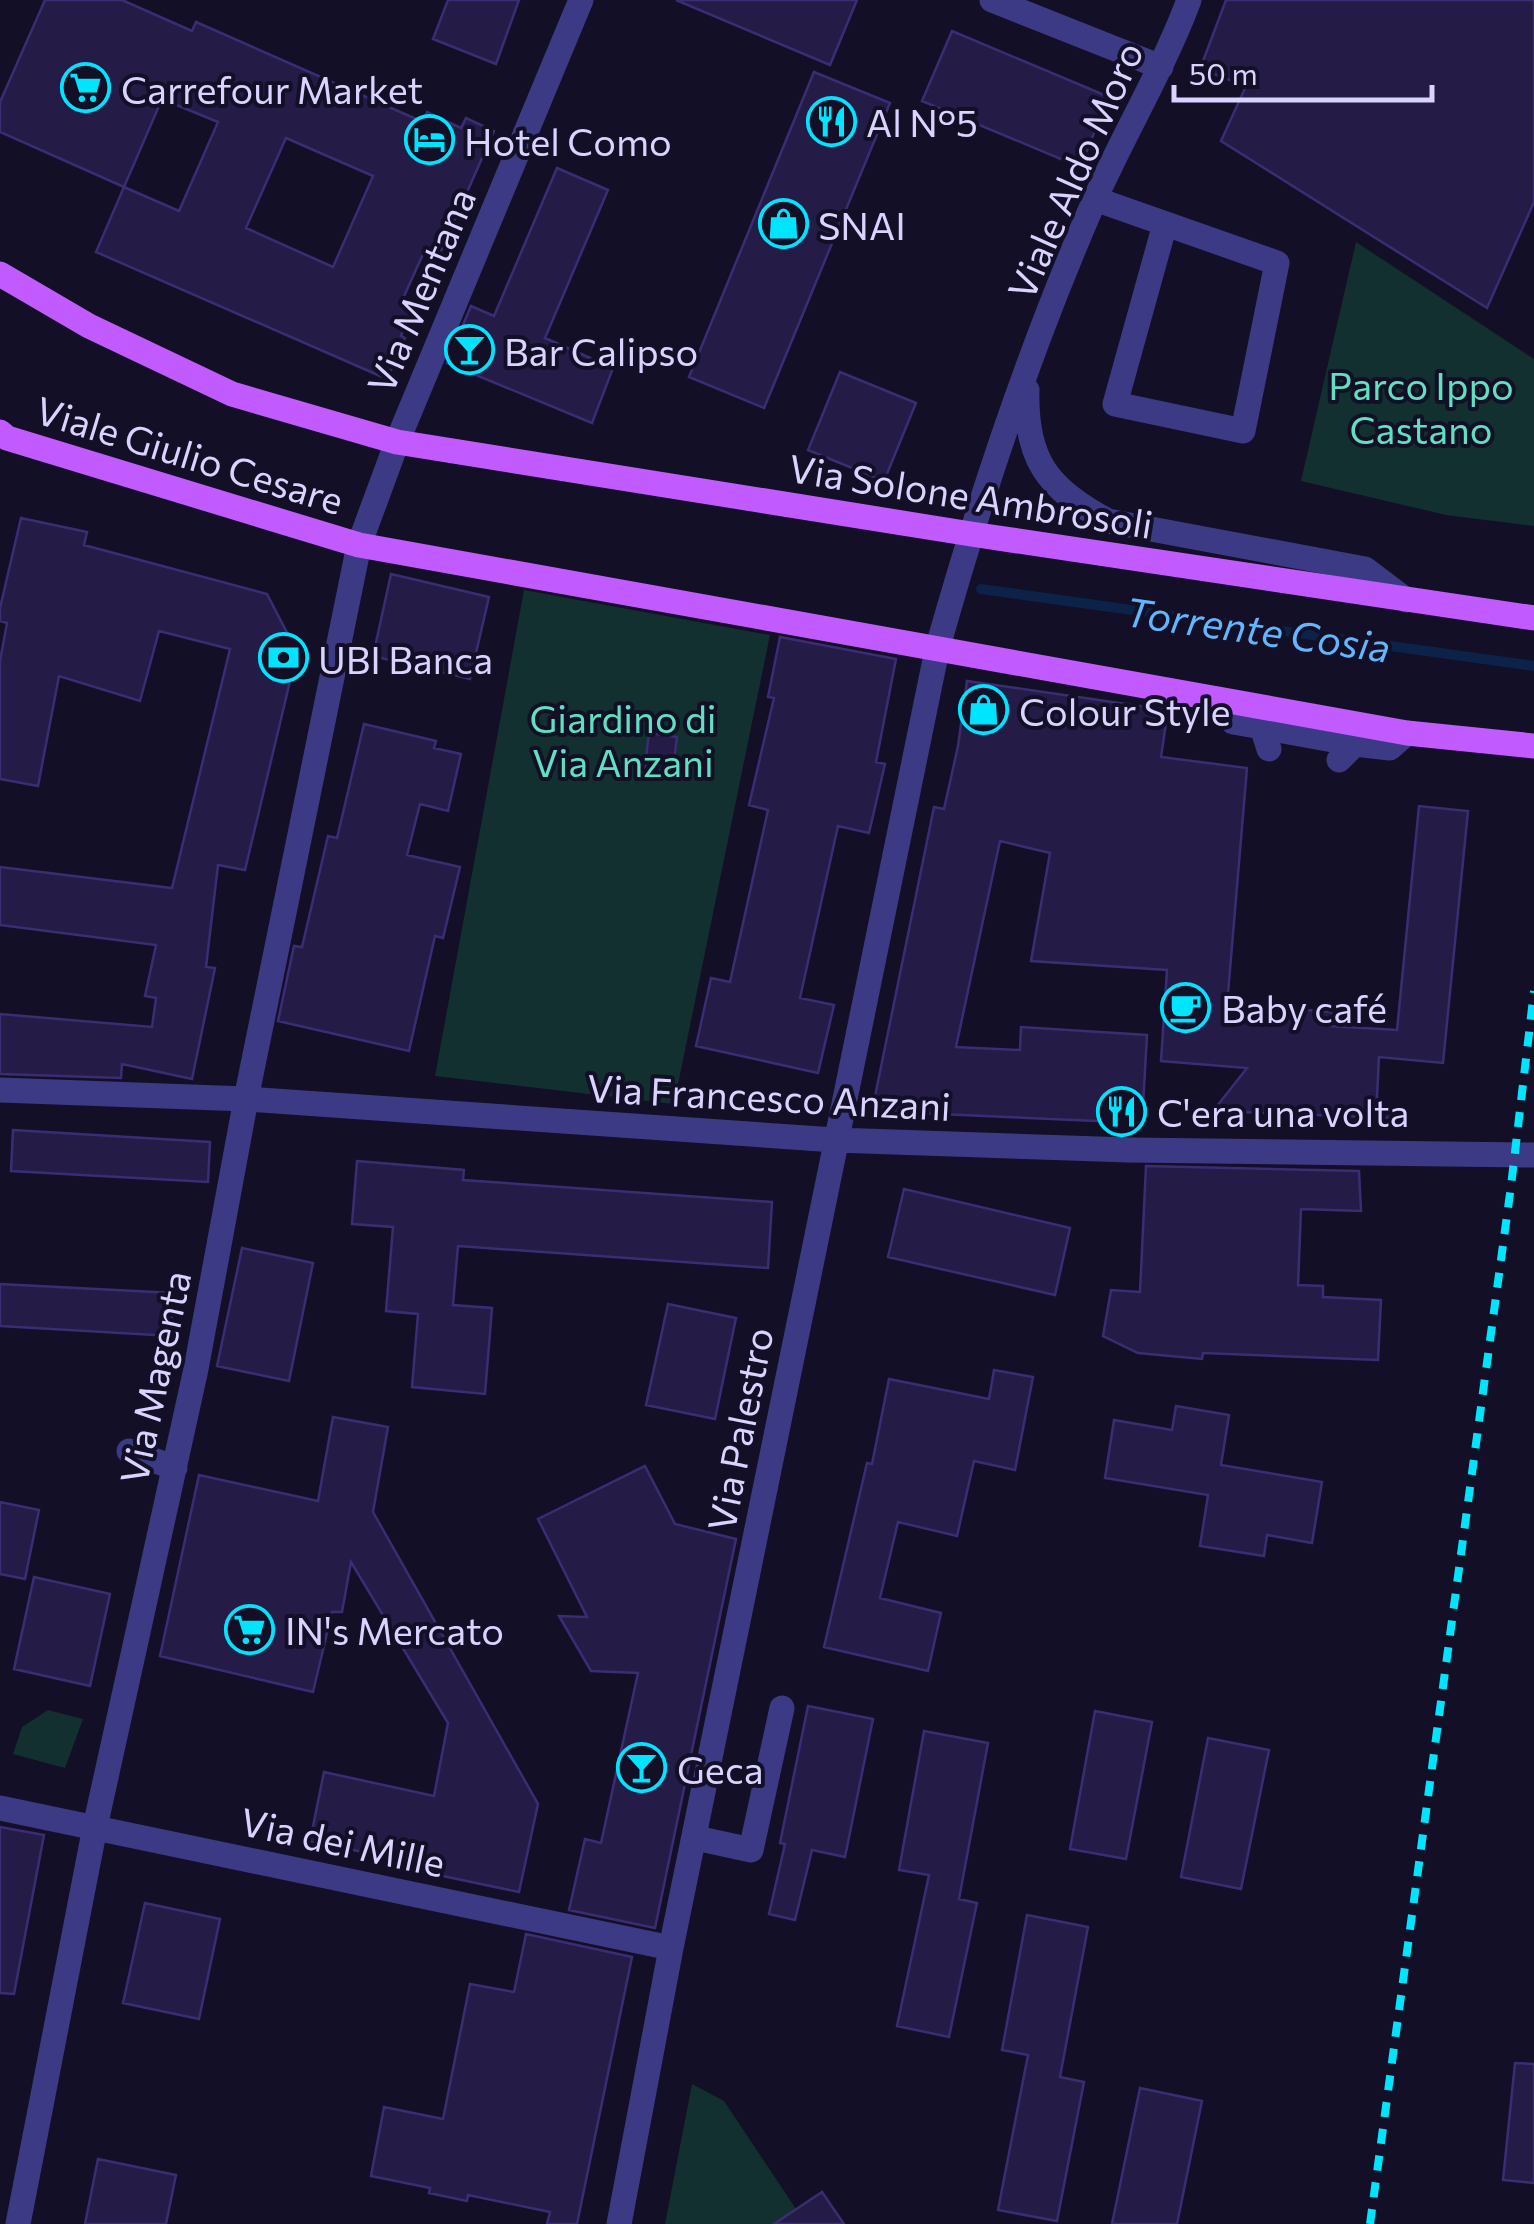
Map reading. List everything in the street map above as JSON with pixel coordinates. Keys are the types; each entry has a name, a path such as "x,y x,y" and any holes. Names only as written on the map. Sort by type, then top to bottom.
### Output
{"main road":[{"name":"Viale Giulio Cesare","path":"0,274 88,326 232,394 397,442"},
{"name":"Viale Giulio Cesare","path":"0,432 7,438 359,545"},
{"name":"Via Solone Ambrosoli","path":"397,442 970,534 1534,618"},
{"path":"359,545 1214,699 1407,732 1534,746"}],"street":[{"name":"Via Mentana","path":"359,545 397,442 581,0"},
{"path":"992,0 1162,67"},
{"name":"Viale Aldo Moro","path":"945,621 970,534 1028,371 1096,199 1162,67 1188,0"},
{"path":"1096,199 1276,263 1243,431 1115,404 1166,224"},
{"name":"Viale Aldo Moro","path":"1028,371 1026,415 1036,458 1049,478 1082,506 1108,521 1364,569 1406,600"},
{"name":"Via Magenta","path":"18,2224 95,1827 175,1468 359,545"},
{"name":"Via Palestro","path":"619,2224 834,1140 945,621"},
{"path":"1214,699 1233,722 1266,738 1347,752 1390,748 1407,732"},
{"name":"Via Francesco Anzani","path":"0,1090 246,1099 834,1140 1129,1150 1534,1155"},
{"path":"129,1451 175,1468"},
{"path":"696,1838 751,1850 782,1708"},
{"name":"Via dei Mille","path":"0,1808 671,1948"}],"green space":[{"name":"Parco Ippo Castano","path":"1356,242 1534,359 1534,526 1446,515 1301,481"},
{"name":"Giardino di Via Anzani","path":"524,590 770,635 674,1104 435,1076"},
{"path":"48,1710 83,1719 65,1768 13,1754 22,1727"},
{"path":"692,2084 724,2101 796,2209 774,2224 665,2224"}],"building":[{"path":"45,0 122,0 192,31 196,22 423,122 427,112 461,128 466,118 494,131 438,258 424,252 401,303 412,308 401,336 405,338 387,379 96,252 124,187 0,132 0,102","holes":["162,99 218,122 179,211 124,187","286,138 373,176 333,267 246,228"]},
{"path":"448,0 519,0 496,64 433,39"},
{"path":"676,0 857,0 830,65"},
{"path":"1226,0 1534,0 1534,202 1487,308 1221,141 1246,86 1200,69"},
{"path":"952,31 1109,97 1080,167 922,101"},
{"path":"814,72 890,103 764,408 689,377"},
{"path":"557,168 608,190 545,338 613,368 592,423 447,363 471,306 494,316"},
{"path":"840,372 916,403 884,481 808,450"},
{"path":"21,518 87,532 84,545 267,594 297,652 245,870 218,865 206,967 215,968 192,1079 122,1064 121,1078 0,1074 0,1014 152,1027 156,998 145,996 156,945 0,925 0,867 172,888 230,649 159,631 140,701 59,676 38,786 0,779 0,661 7,623 0,621 0,608"},
{"path":"391,574 489,597 470,679 373,656"},
{"path":"780,637 896,659 876,762 885,764 869,833 838,826 800,998 834,1005 818,1073 696,1046 711,978 730,982 768,810 749,805 774,698 768,697"},
{"path":"967,681 1168,710 1161,757 1247,768 1226,1017 1281,1021 1282,1008 1332,1012 1331,1026 1397,1030 1419,806 1468,811 1443,1063 1379,1057 1377,1097 1393,1118 1213,1111 1247,1068 1161,1061 1167,970 1031,961 1050,853 1000,841 956,1047 1020,1050 1021,1027 1147,1035 1142,1123 872,1111 934,807 944,809 958,746"},
{"path":"364,724 436,741 434,748 461,754 448,811 420,804 407,855 460,867 443,938 435,936 409,1051 278,1021 294,946 302,947 328,836 337,838"},
{"path":"649,733 677,737 672,777 644,773"},
{"path":"13,1130 210,1142 208,1182 11,1171"},
{"path":"357,1161 464,1170 463,1180 772,1202 768,1268 458,1246 453,1305 492,1308 485,1394 412,1387 418,1314 386,1311 393,1227 352,1224"},
{"path":"1146,1166 1359,1171 1361,1211 1301,1209 1298,1285 1323,1286 1323,1297 1381,1300 1378,1360 1203,1353 1202,1359 1138,1353 1103,1336 1111,1290 1140,1292"},
{"path":"904,1189 1070,1228 1055,1295 888,1257"},
{"path":"242,1248 313,1263 289,1381 217,1366"},
{"path":"0,1284 173,1293 171,1336 0,1326"},
{"path":"668,1304 736,1318 715,1419 646,1405"},
{"path":"994,1370 1033,1377 1015,1470 974,1461 957,1536 898,1522 880,1598 941,1613 928,1671 824,1647 867,1463 872,1464 889,1379 989,1399"},
{"path":"1176,1406 1229,1415 1221,1465 1322,1482 1312,1543 1267,1535 1264,1556 1200,1546 1208,1495 1105,1478 1114,1420 1172,1430"},
{"path":"333,1417 388,1427 373,1512 538,1804 519,1892 419,1871 420,1864 310,1841 324,1772 434,1796 448,1723 351,1562 342,1612 332,1612 313,1692 160,1656 199,1475 318,1501"},
{"path":"645,1466 675,1524 736,1539 655,1928 569,1910 585,1839 601,1843 638,1673 591,1671 559,1616 587,1617 538,1519"},
{"path":"0,1502 39,1510 25,1579 0,1574"},
{"path":"34,1577 110,1594 90,1686 14,1669"},
{"path":"808,1706 873,1719 845,1857 812,1850 795,1920 769,1914"},
{"path":"1095,1711 1152,1722 1126,1859 1070,1849"},
{"path":"924,1731 988,1743 959,1899 977,1903 949,2037 897,2026 929,1875 899,1870"},
{"path":"1208,1738 1269,1750 1241,1889 1181,1877"},
{"path":"0,1827 44,1835 14,1994 0,1993"},
{"path":"145,1903 220,1919 199,2019 123,2003"},
{"path":"1027,1915 1088,1927 1060,2077 1084,2082 1057,2221 998,2210 1028,2055 1002,2050"},
{"path":"526,1934 632,1957 577,2224 547,2224 550,2212 468,2195 467,2201 429,2193 430,2188 371,2176 384,2107 443,2119 470,1984 514,1992"},
{"path":"1515,2063 1534,2064 1534,2183 1503,2180"},
{"path":"1140,2088 1202,2101 1177,2224 1112,2224"},
{"path":"98,2159 176,2175 166,2224 85,2224"},
{"path":"822,2192 844,2224 774,2224"}],"waterway":[{"name":"Torrente Cosia","path":"981,589 1534,666"}],"railway":[{"path":"1370,2224 1534,991"}],"place":[{"name":"Carrefour Market","path":"86,88"},
{"name":"Al N°5","path":"831,121"},
{"name":"Hotel Como","path":"429,140"},
{"name":"SNAI","path":"783,224"},
{"name":"Bar Calipso","path":"469,350"},
{"name":"UBI Banca","path":"283,658"},
{"name":"Colour Style","path":"984,710"},
{"name":"Baby café","path":"1186,1007"},
{"name":"C'era una volta","path":"1122,1111"},
{"name":"IN's Mercato","path":"250,1629"},
{"name":"Geca","path":"642,1768"}]}
